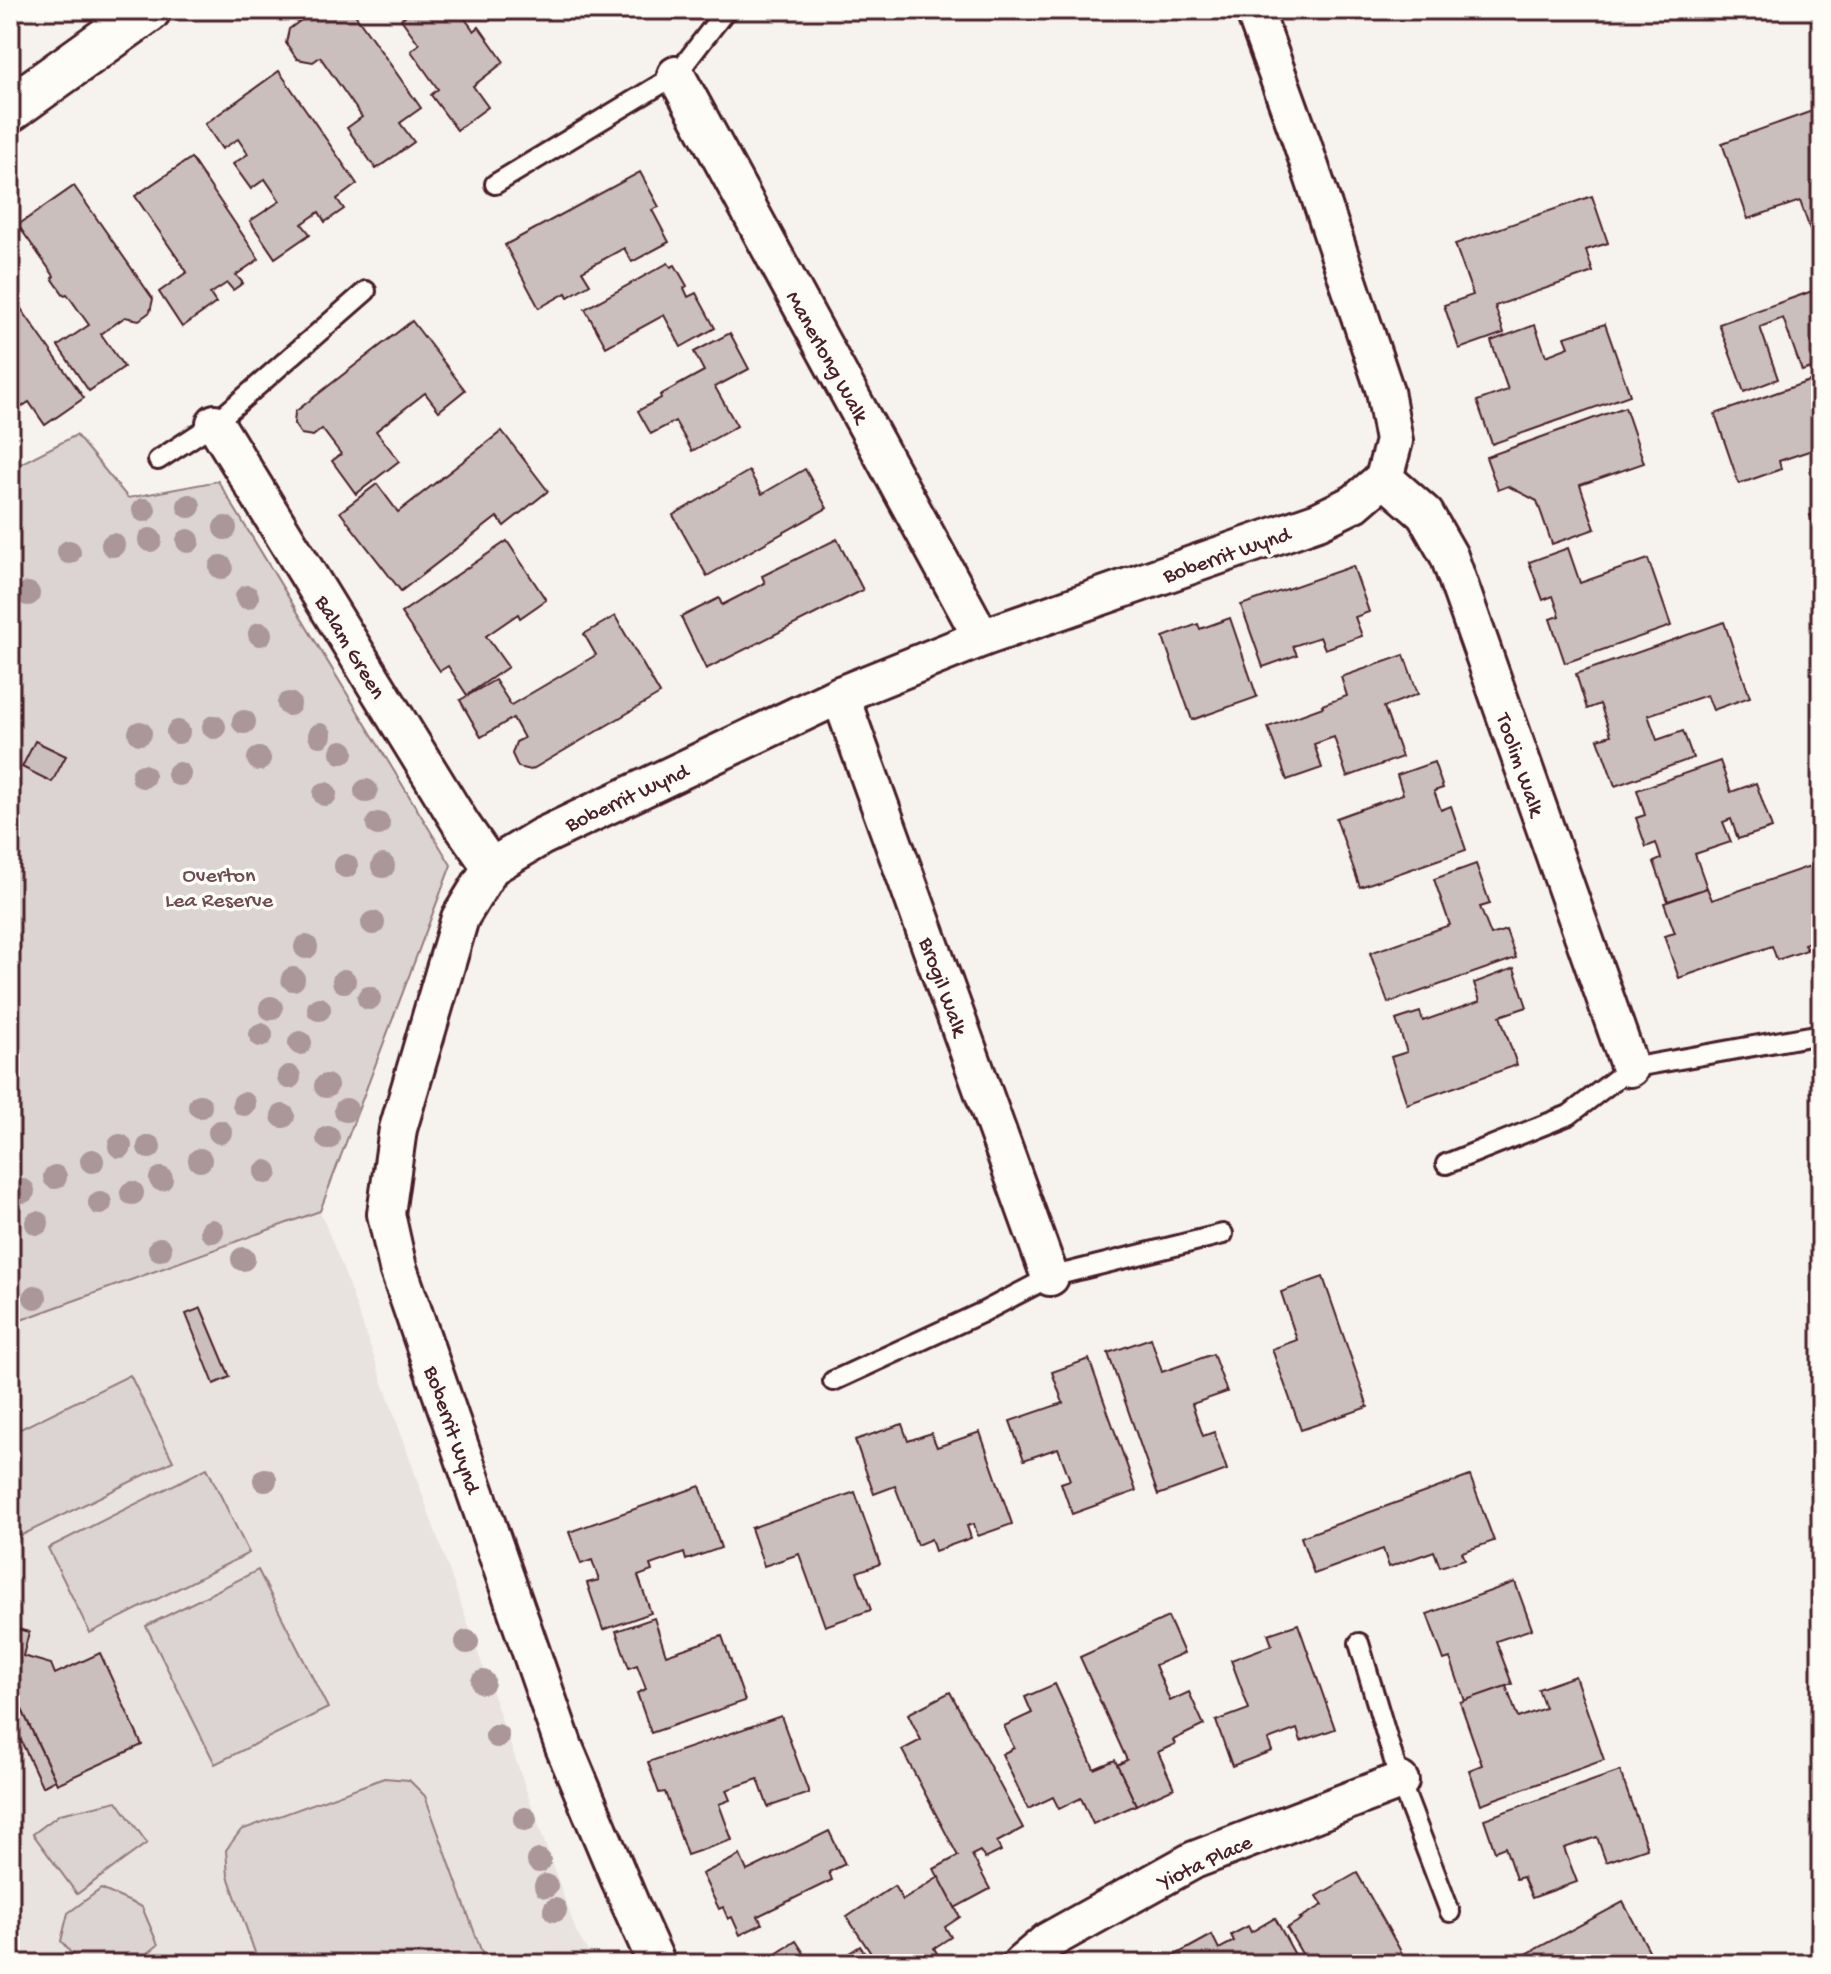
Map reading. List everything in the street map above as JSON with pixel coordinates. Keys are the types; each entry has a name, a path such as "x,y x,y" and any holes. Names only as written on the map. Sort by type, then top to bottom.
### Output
{"street":[{"path":"10,109 148,10"},
{"path":"1254,10 1385,391 1394,441 1384,478"},
{"name":"Manerlong Walk","path":"676,75 982,638"},
{"name":"Balam Green","path":"215,423 461,824 491,867"},
{"name":"Boberrit Wynd","path":"657,1964 564,1747 398,1268 386,1214 398,1129 460,918 491,867 541,837 840,695 982,638 1318,521 1355,503 1384,478"},
{"name":"Toolim Walk","path":"1384,478 1425,514 1449,556 1630,1068"},
{"name":"Brogil Walk","path":"840,695 1050,1277"},
{"name":"Yiota Place","path":"1021,1964 1048,1941 1194,1860 1400,1781"}],"lane":[{"path":"495,184 676,75 726,10"},
{"path":"158,460 215,423 366,291"},
{"path":"1446,1164 1569,1115 1630,1068 1821,1034"},
{"path":"833,1381 983,1312 1050,1277 1223,1234"},
{"path":"1359,1643 1400,1781 1450,1912"}],"shaded area":[{"path":"320,1211 576,1931 595,1964 10,1964 10,1324"}],"green space":[{"name":"Overton Lea Reserve","path":"76,435 128,498 218,481 451,865 320,1211 10,1324 10,469"},
{"path":"130,1375 173,1461 10,1541 10,1434"},
{"path":"207,1468 249,1553 90,1633 48,1548"},
{"path":"258,1570 328,1708 215,1764 146,1626"},
{"path":"384,1778 409,1780 425,1796 486,1964 259,1964 228,1876 226,1850 241,1830"},
{"path":"117,1801 147,1843 77,1894 33,1834 60,1814"},
{"path":"101,1889 142,1907 158,1945 135,1964 80,1964 61,1941 68,1913"}],"building":[{"path":"315,10 352,10 421,108 400,123 414,142 376,169 347,128 362,117 320,57 313,62 297,59 286,43 289,29"},
{"path":"409,10 467,10 463,16 474,31 479,27 504,62 473,86 488,107 457,130 431,95 438,89 411,51 419,44 401,19"},
{"path":"279,71 357,184 337,199 344,209 325,222 319,212 302,224 310,234 275,258 250,221 280,201 265,179 251,189 233,164 248,154 238,139 222,149 205,124"},
{"path":"1815,110 1821,128 1821,232 1812,235 1800,201 1748,219 1722,143"},
{"path":"191,158 259,259 236,275 243,283 233,290 227,283 210,294 216,303 182,327 159,292 187,272 135,196"},
{"path":"640,172 659,207 652,210 669,242 632,262 624,248 582,271 590,284 539,308 505,245"},
{"path":"74,186 153,299 150,312 139,320 125,317 101,334 124,367 89,391 58,346 89,325 67,294 64,295 18,225"},
{"path":"1592,196 1608,243 1586,250 1593,272 1495,306 1504,333 1459,349 1444,305 1473,295 1455,244"},
{"path":"668,263 671,267 675,265 687,286 684,288 688,297 696,293 715,328 681,347 664,315 606,347 585,309"},
{"path":"1821,288 1821,365 1802,371 1783,318 1760,327 1778,379 1744,392 1719,324"},
{"path":"10,293 84,398 45,425 29,402 17,410 10,400"},
{"path":"412,321 465,390 439,411 425,393 376,431 399,461 356,494 332,461 341,454 322,429 313,436 301,434 294,424 295,412"},
{"path":"1605,324 1630,395 1492,444 1477,401 1508,390 1491,341 1535,325 1546,356 1569,347 1565,337"},
{"path":"730,333 749,369 715,387 737,426 692,451 675,421 651,434 638,411 704,371 694,352"},
{"path":"1821,377 1821,447 1779,461 1781,469 1739,484 1715,414"},
{"path":"1625,407 1644,463 1580,485 1595,529 1552,544 1537,501 1508,486 1498,490 1486,457"},
{"path":"502,431 548,491 504,526 497,517 401,591 340,512 377,484 398,512"},
{"path":"805,469 827,508 707,576 673,515 749,471 762,494"},
{"path":"1821,511 1821,547 1810,515"},
{"path":"837,539 863,590 706,669 681,617 719,598 722,605 765,583 762,576"},
{"path":"507,541 546,600 520,618 518,614 486,636 508,667 467,695 448,666 440,671 401,613"},
{"path":"1568,548 1580,583 1648,559 1671,626 1565,663 1550,619 1560,616 1553,596 1543,600 1529,562"},
{"path":"1353,566 1369,612 1355,617 1362,636 1325,649 1320,637 1293,646 1297,655 1263,667 1241,605"},
{"path":"615,616 660,694 531,770 518,767 512,754 516,742 524,738 513,718 481,737 460,700 495,680 511,705 596,655 584,634"},
{"path":"1230,618 1257,697 1192,720 1163,637 1198,624 1200,629"},
{"path":"1724,622 1750,697 1713,710 1707,695 1648,715 1657,740 1683,731 1693,758 1615,786 1598,739 1611,735 1600,704 1587,709 1576,674"},
{"path":"1404,655 1418,694 1384,707 1402,757 1347,777 1334,737 1314,744 1322,768 1287,780 1268,727 1347,696 1341,677"},
{"path":"35,741 66,756 52,782 22,767"},
{"path":"1720,761 1731,792 1756,783 1772,828 1738,839 1731,819 1723,822 1731,842 1695,854 1707,888 1668,901 1654,862 1661,859 1656,843 1646,847 1636,818 1645,815 1637,790"},
{"path":"1434,762 1443,788 1434,791 1441,810 1451,806 1466,850 1360,887 1336,818 1403,794 1397,775"},
{"path":"1476,864 1490,904 1480,907 1491,935 1506,930 1516,958 1388,1003 1370,953 1450,925 1434,879"},
{"path":"1810,866 1821,898 1821,938 1804,944 1807,950 1777,960 1772,946 1679,978 1664,936 1675,933 1664,903 1707,888 1712,900"},
{"path":"1514,968 1527,1007 1500,1016 1517,1065 1407,1104 1391,1057 1407,1052 1396,1020 1420,1012 1423,1021 1480,1001 1474,983"},
{"path":"1323,1277 1368,1407 1301,1430 1272,1349 1297,1340 1281,1292"},
{"path":"201,1308 230,1377 214,1384 186,1314"},
{"path":"1151,1338 1162,1372 1213,1354 1227,1392 1192,1404 1203,1436 1214,1432 1227,1470 1158,1495 1108,1353"},
{"path":"1089,1359 1136,1491 1072,1514 1061,1483 1070,1480 1058,1448 1024,1460 1010,1421 1063,1403 1052,1372"},
{"path":"902,1424 908,1441 931,1433 937,1447 980,1432 1012,1524 978,1536 974,1524 967,1526 971,1538 935,1551 931,1539 917,1545 895,1486 874,1494 855,1440"},
{"path":"1470,1476 1494,1541 1462,1552 1465,1559 1440,1567 1434,1551 1389,1567 1383,1549 1314,1574 1301,1537"},
{"path":"700,1486 721,1548 686,1560 684,1553 650,1565 652,1571 638,1576 651,1613 603,1630 587,1583 599,1580 592,1560 581,1564 569,1532"},
{"path":"855,1492 880,1564 857,1572 871,1610 825,1626 799,1554 764,1566 751,1528"},
{"path":"1515,1582 1532,1629 1496,1641 1512,1684 1465,1701 1450,1658 1444,1660 1427,1614"},
{"path":"1168,1617 1184,1653 1155,1665 1170,1701 1189,1692 1204,1725 1173,1740 1175,1744 1158,1752 1174,1788 1136,1805 1117,1765 1127,1760 1080,1657"},
{"path":"654,1618 666,1655 722,1636 745,1701 651,1733 637,1693 646,1689 637,1665 629,1668 616,1631"},
{"path":"1298,1624 1335,1729 1301,1741 1297,1729 1268,1740 1272,1751 1232,1766 1216,1721 1249,1709 1231,1660 1272,1645 1268,1634"},
{"path":"10,1627 29,1632 23,1656 51,1664 55,1674 100,1653 142,1745 57,1784 17,1699 10,1697"},
{"path":"1575,1676 1604,1760 1481,1804 1469,1770 1482,1765 1460,1702 1506,1686 1518,1718 1545,1708 1538,1689"},
{"path":"1055,1684 1094,1769 1115,1760 1136,1805 1093,1824 1081,1798 1059,1809 1053,1797 1028,1809 1002,1754 1014,1748 1004,1726 1032,1713 1025,1697"},
{"path":"950,1692 1023,1828 997,1842 1001,1851 985,1859 980,1851 972,1855 990,1889 955,1908 934,1869 958,1856 902,1750 921,1740 908,1714"},
{"path":"10,1697 17,1699 55,1780 44,1786 10,1717"},
{"path":"781,1716 809,1793 768,1807 758,1779 726,1790 730,1800 719,1804 732,1840 687,1855 665,1792 659,1793 648,1762"},
{"path":"1620,1771 1647,1848 1606,1862 1597,1837 1564,1848 1577,1882 1532,1898 1523,1877 1516,1879 1505,1847 1495,1851 1484,1819"},
{"path":"829,1831 845,1864 829,1872 832,1880 758,1916 762,1924 740,1935 732,1917 728,1919 723,1907 719,1909 702,1874 740,1855 747,1871"},
{"path":"1357,1873 1408,1964 1336,1964 1331,1956 1317,1964 1308,1964 1287,1928 1323,1905 1317,1896"},
{"path":"939,1877 960,1917 945,1927 951,1937 934,1948 939,1957 928,1964 878,1964 847,1917 894,1886 903,1900"},
{"path":"1623,1902 1650,1952 1629,1964 1508,1964"},
{"path":"1275,1918 1300,1964 1173,1964 1170,1958 1212,1935 1219,1949 1234,1941 1231,1935 1248,1926 1251,1932"},
{"path":"796,1941 811,1964 761,1964"},
{"path":"860,1946 872,1964 832,1964"}]}
